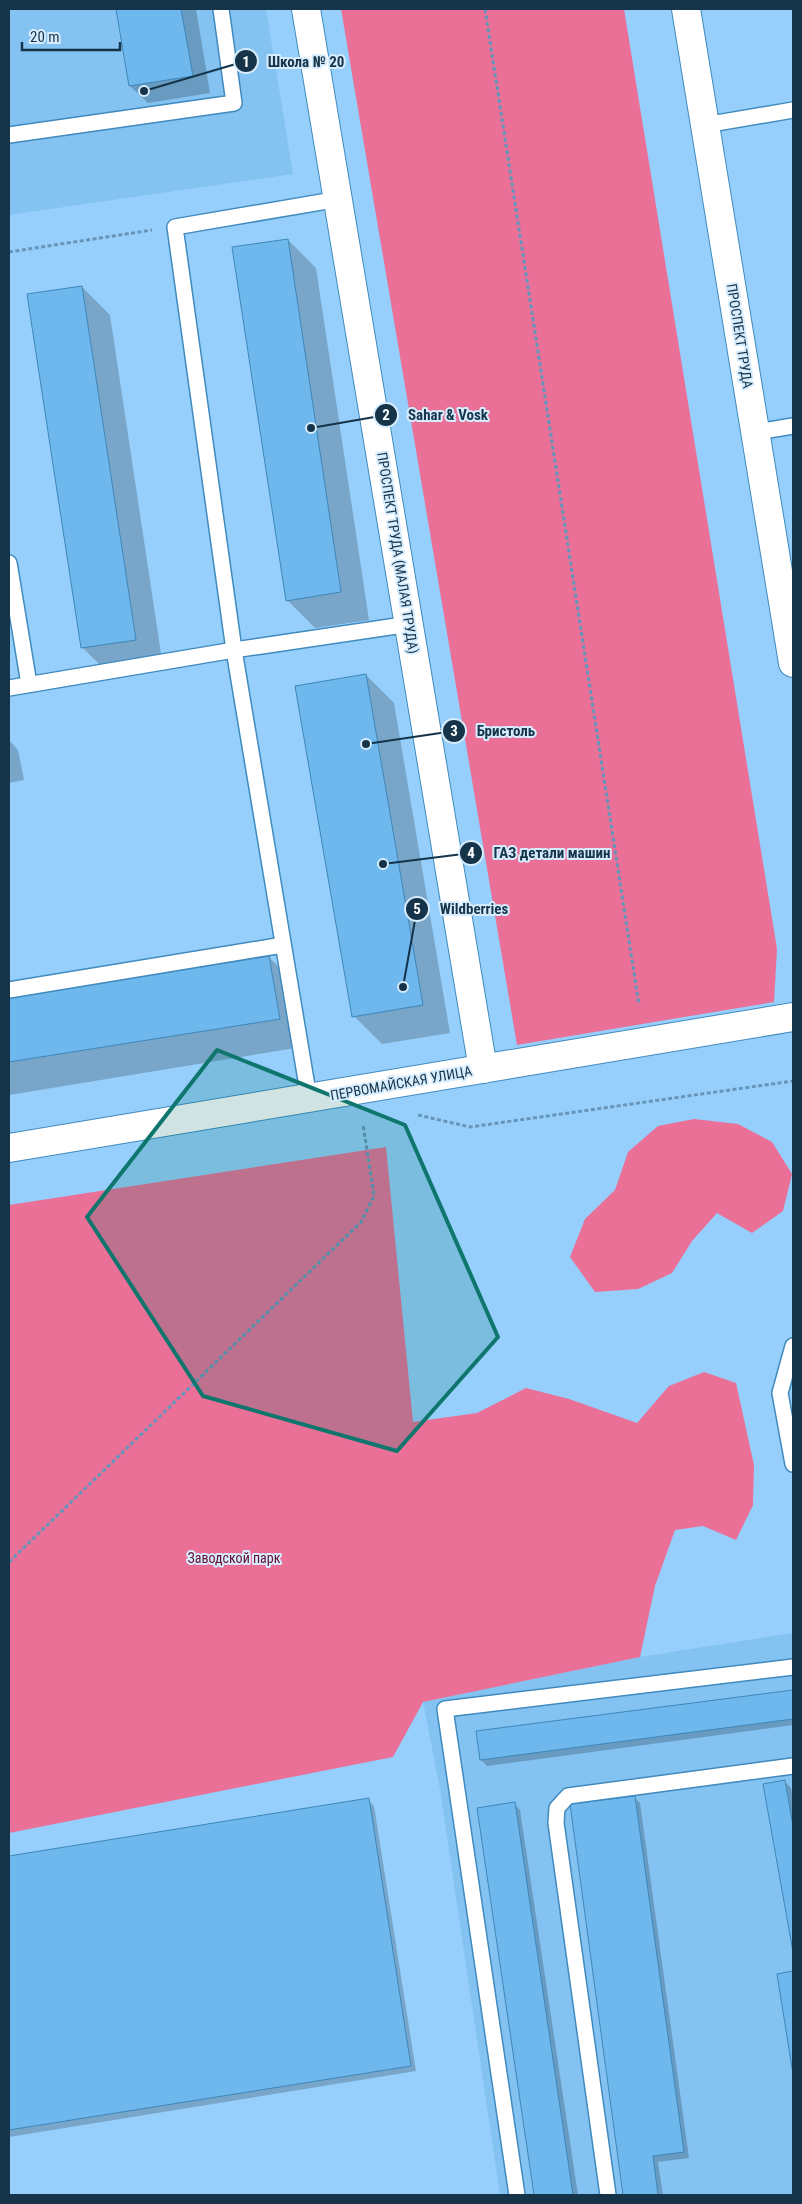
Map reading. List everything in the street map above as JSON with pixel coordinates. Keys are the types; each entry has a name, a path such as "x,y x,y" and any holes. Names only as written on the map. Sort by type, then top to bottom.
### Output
{"street":[{"name":"ПРОСПЕКТ ТРУДА (МАЛАЯ ТРУДА)","path":"306,9 484,1069"},
{"name":"ПРОСПЕКТ ТРУДА","path":"686,9 793,663"},
{"name":"ПЕРВОМАЙСКАЯ УЛИЦА","path":"9,1148 793,1017"}],"lane":[{"path":"9,135 234,103 221,9"},
{"path":"706,124 793,110"},
{"path":"308,1098 234,650 175,227 339,200"},
{"path":"756,432 793,426"},
{"path":"9,562 29,684"},
{"path":"9,688 234,650 410,624"},
{"path":"9,990 283,946"},
{"path":"793,1346 780,1393 793,1464"},
{"path":"517,2195 445,1709 793,1667"},
{"path":"608,2195 558,1833 557,1808 568,1796 793,1766"}],"path":[{"path":"485,9 639,1005"},
{"path":"9,252 175,227"},
{"path":"418,1115 470,1127 793,1081"},
{"path":"9,1562 361,1222 374,1196 363,1124"}],"highlighted area":[{"path":"217,1050 405,1125 498,1337 397,1451 203,1396 87,1217"}],"shaded area":[{"path":"9,9 266,9 293,174 9,215"},
{"path":"793,1633 793,2195 500,2195 440,1789 423,1702 640,1657"}],"green space":[{"path":"341,9 624,9 777,949 774,1002 517,1045"},
{"path":"694,1119 738,1124 772,1142 792,1174 783,1211 752,1233 717,1213 692,1241 672,1273 638,1289 595,1292 570,1257 585,1219 615,1190 628,1152 658,1126"},
{"name":"Заводской парк","path":"386,1147 413,1422 477,1413 526,1388 569,1399 637,1423 669,1386 704,1372 736,1383 754,1465 753,1505 736,1540 703,1526 675,1530 655,1586 640,1657 423,1702 393,1757 9,1833 9,1205"}],"building":[{"path":"116,9 181,9 193,76 129,86"},
{"path":"288,239 341,592 286,601 232,247"},
{"path":"82,286 136,640 81,648 27,294"},
{"path":"366,674 423,1005 352,1017 295,686"},
{"path":"269,956 280,1019 9,1062 9,998"},
{"path":"793,1690 793,1719 480,1760 476,1731"},
{"path":"785,1780 793,1826 793,1952 763,1784"},
{"path":"635,1796 684,2152 653,2156 658,2195 623,2195 570,1804"},
{"path":"369,1798 411,2066 9,2130 9,1856"},
{"path":"515,1802 573,2195 534,2195 477,1808"},
{"path":"793,1971 793,2074 777,1974"}],"place":[{"name":"Школа № 20","path":"144,91"},
{"name":"Sahar & Vosk","path":"311,428"},
{"name":"Бристоль","path":"366,744"},
{"name":"ГАЗ детали машин","path":"383,864"},
{"name":"Wildberries","path":"403,987"}]}
